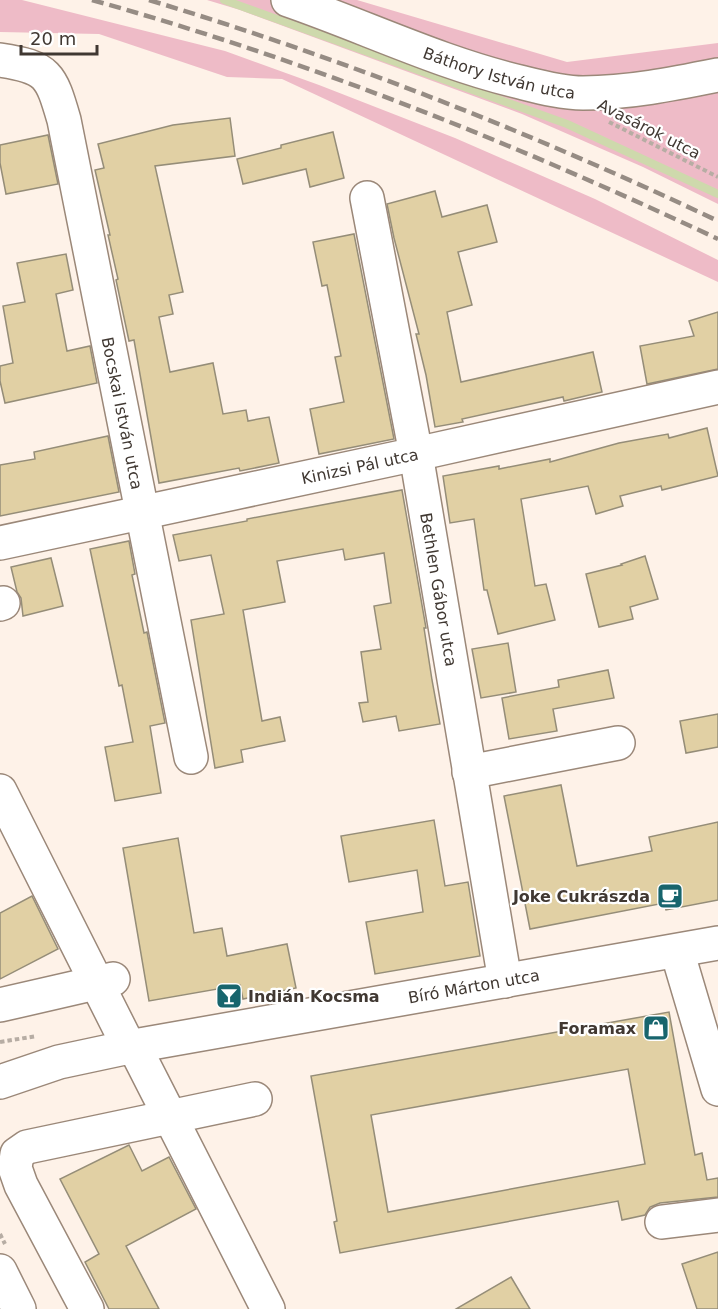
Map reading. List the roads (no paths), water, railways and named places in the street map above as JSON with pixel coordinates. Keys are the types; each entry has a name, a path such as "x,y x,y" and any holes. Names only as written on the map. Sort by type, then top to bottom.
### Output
{"street":[{"name":"Báthory István utca","path":"288,0 464,67 543,88 581,93 620,91 663,86 718,75"},
{"name":"Bocskai István utca","path":"0,60 24,64 45,73 56,90 64,120 191,757"},
{"name":"Bethlen Gábor utca","path":"367,198 416,454 505,981"},
{"name":"Kinizsi Pál utca","path":"0,543 718,387"},
{"path":"469,772 618,743"},
{"path":"0,791 105,981 131,1046 267,1309"},
{"name":"Bíró Márton utca","path":"0,1083 59,1062 131,1046 718,943"},
{"path":"676,951 718,1089"},
{"path":"0,1005 105,981"},
{"name":"Bíró Márton utca","path":"0,1061 59,1062"},
{"path":"87,1309 21,1185 15,1168 17,1154 27,1147 255,1099"},
{"path":"662,1222 718,1215"},
{"path":"0,1271 20,1309"}],"waterway":[{"path":"224,0 567,124 718,194"}],"railway":[{"path":"92,0 252,49 410,106 565,170 718,239"},
{"path":"149,0 294,47 437,100 578,158 718,221"}],"place":[{"name":"Joke Cukrászda","path":"670,896"},
{"name":"Indián Kocsma","path":"229,996"},
{"name":"Foramax","path":"656,1028"}]}
